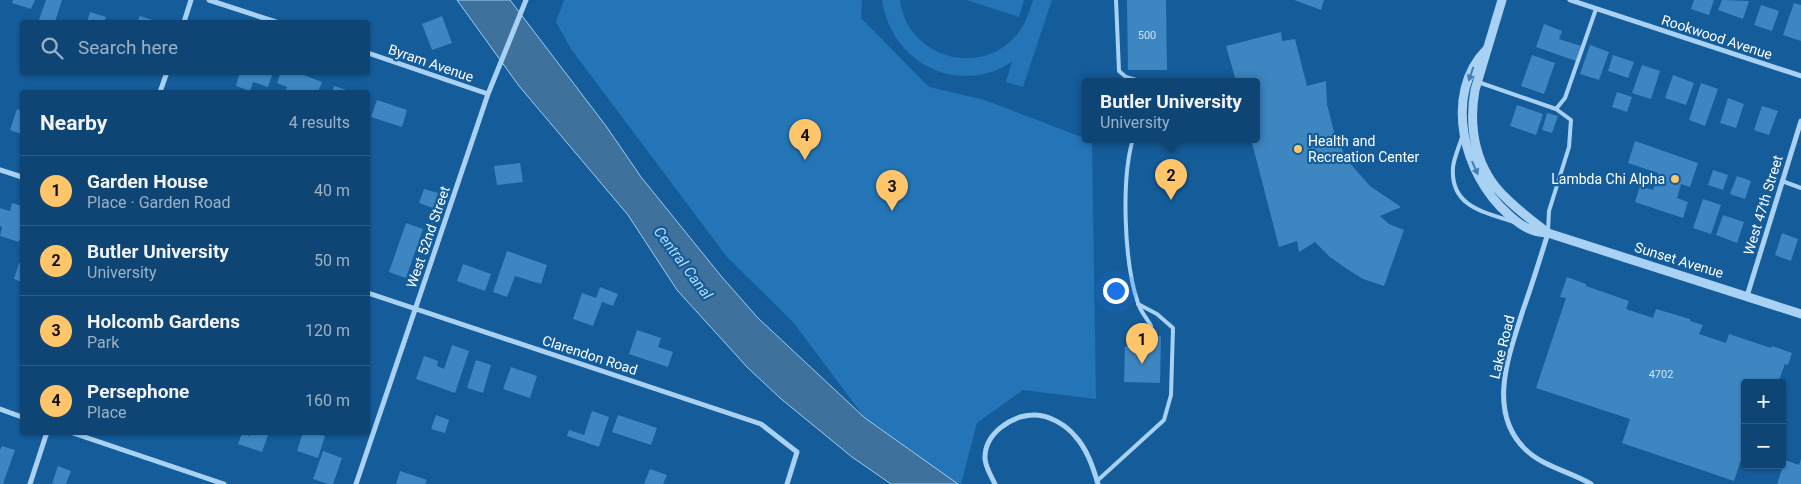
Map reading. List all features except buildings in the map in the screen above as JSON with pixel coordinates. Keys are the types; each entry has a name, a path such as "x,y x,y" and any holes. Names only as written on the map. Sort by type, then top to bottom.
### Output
{"street":[{"path":"185,20 191,0"},
{"path":"209,0 270,20"},
{"name":"West 52nd Street","path":"356,484 488,94 526,0"},
{"path":"1468,104 1477,82 1502,0"},
{"name":"Rookwood Avenue","path":"1570,0 1801,76"},
{"path":"1468,104 1472,67 1487,49"},
{"name":"Byram Avenue","path":"370,54 488,94"},
{"path":"161,90 166,75"},
{"name":"Sunset Avenue","path":"1468,104 1463,132 1470,156 1483,186 1496,204 1519,224 1536,233 1548,234 1801,314"},
{"name":"Sunset Avenue","path":"1468,104 1477,152 1493,183 1505,198 1548,234"},
{"name":"West 47th Street","path":"1747,296 1801,121"},
{"path":"0,170 20,176"},
{"name":"Lake Road","path":"1548,234 1509,355 1504,377 1504,406 1511,430 1517,441 1526,450 1539,459 1591,484"},
{"name":"Clarendon Road","path":"370,294 761,424 797,452 787,484"},
{"path":"0,409 20,416"},
{"path":"995,484 985,459 986,448 991,437 1005,424 1035,415 1059,423 1075,435 1083,445 1098,483"},
{"path":"30,484 46,435"},
{"path":"79,435 224,484"}],"lane":[{"path":"1116,0 1119,71 1130,78"},
{"path":"1556,109 1565,98 1596,9"},
{"path":"1477,82 1556,109 1571,120 1570,147 1549,211 1548,234"},
{"path":"1463,132 1453,166 1454,186 1461,198 1482,212 1519,224"},
{"path":"1132,143 1126,179 1126,229 1131,278 1138,304 1151,326"},
{"path":"1782,181 1801,188"},
{"path":"1098,483 1164,420 1170,395 1173,328 1157,314 1138,304"}],"shaded area":[{"path":"564,0 862,0 861,18 929,87 985,100 1082,137 1082,143 1092,143 1096,399 1023,390 977,423 961,484 958,484 865,418 793,322 727,257 571,49 556,22"},
{"path":"882,0 900,0 905,19 915,35 929,47 945,55 963,58 981,57 998,50 1014,38 1021,29 1033,0 1052,0 1023,87 1006,82 1012,62 988,73 965,76 948,74 916,60 894,34 886,18"},
{"path":"967,0 1024,0 1019,17"}],"water":[{"name":"Central Canal","path":"457,0 510,0 606,126 641,177 721,276 758,318 865,418 958,484 891,484 852,457 780,398 747,367 677,290 628,215 519,86"}],"place":[{"name":"Health and Recreation Center","path":"1298,149"},
{"name":"Persephone","path":"805,160"},
{"name":"Lambda Chi Alpha","path":"1675,179"},
{"name":"Butler University","path":"1171,200"},
{"name":"Holcomb Gardens","path":"892,211"},
{"name":"Garden House","path":"1142,364"}]}
